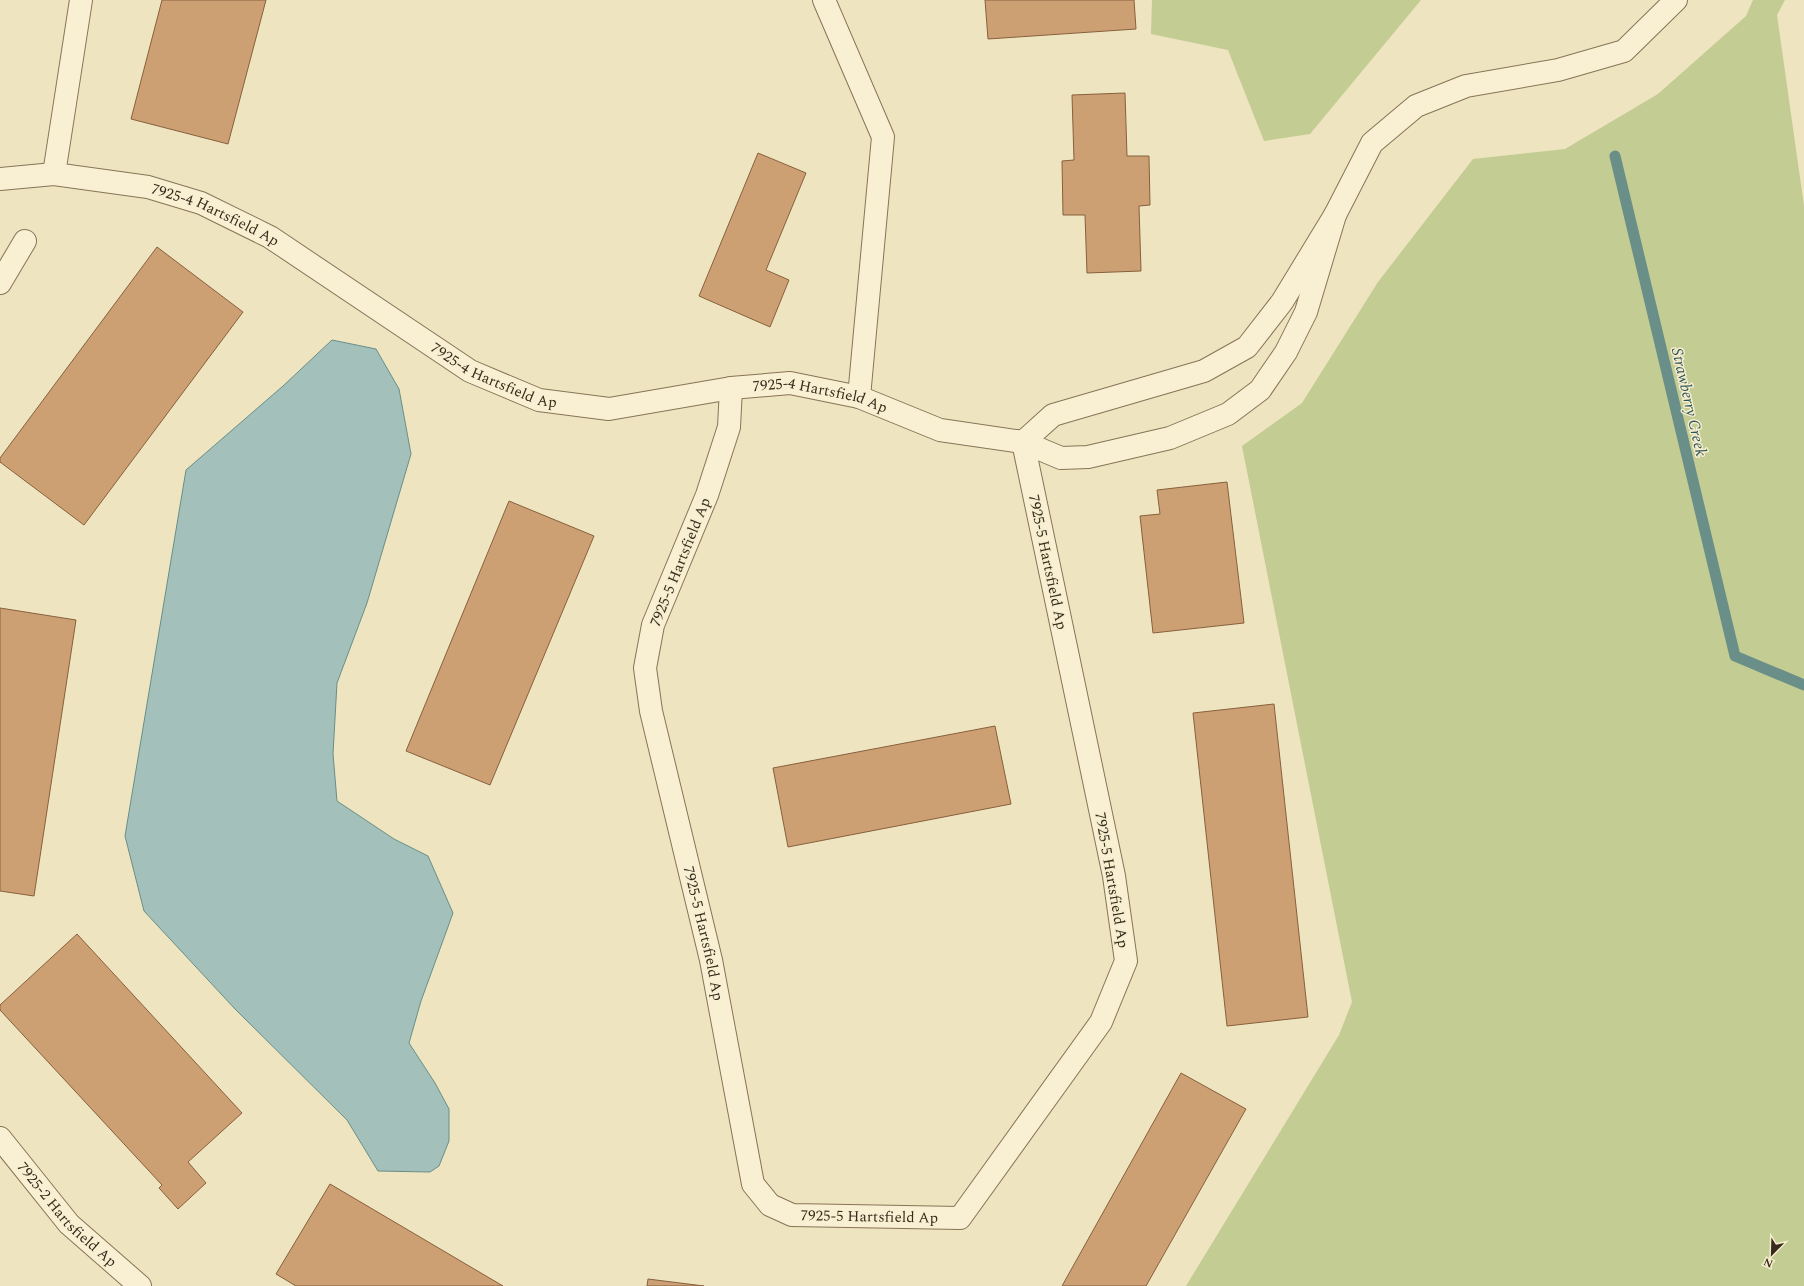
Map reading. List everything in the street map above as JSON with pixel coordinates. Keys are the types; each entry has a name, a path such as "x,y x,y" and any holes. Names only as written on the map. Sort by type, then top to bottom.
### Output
{"street":[{"path":"54,174 81,0"},
{"path":"824,0 883,137 859,397"},
{"path":"1023,442 1052,415 1204,372 1247,347 1282,302 1335,214 1372,143 1416,106 1466,86 1558,70 1624,51 1676,0"},
{"name":"7925-4 Hartsfield Ap","path":"0,179 54,174 148,187 201,203 270,237 470,371 539,400 609,408 731,388 790,383 859,397 940,430 1023,442 1062,458 1088,457 1170,438 1228,414 1260,390 1286,352 1306,312 1335,214"},
{"path":"0,283 25,241"},
{"name":"7925-5 Hartsfield Ap","path":"731,388 729,427 707,495 653,625 645,668 651,711 711,960 754,1184 770,1205 792,1215 960,1218 1101,1022 1126,961 1114,876 1023,442"},
{"name":"7925-2 Hartsfield Ap","path":"0,1138 69,1224 140,1286"}],"green space":[{"path":"1152,0 1421,0 1310,134 1264,141 1228,50 1151,34"},
{"path":"1753,0 1785,0 1777,15 1804,206 1804,1286 1186,1286 1339,1035 1352,1002 1242,446 1302,403 1378,282 1473,159 1565,149 1658,94 1746,16"}],"water":[{"path":"332,340 376,349 399,389 411,454 367,603 337,683 333,754 337,801 394,839 428,856 453,913 421,1001 409,1043 435,1083 449,1109 449,1141 439,1166 430,1172 378,1171 347,1120 235,1009 144,911 125,836 186,470 283,386"}],"building":[{"path":"162,0 266,0 228,144 131,119"},
{"path":"985,0 1134,0 1136,29 988,39"},
{"path":"1125,93 1127,156 1149,156 1150,205 1139,206 1141,271 1087,273 1085,215 1063,215 1062,161 1074,160 1072,95"},
{"path":"758,153 806,173 766,270 789,280 770,327 699,296"},
{"path":"157,247 243,312 84,525 0,462 0,458"},
{"path":"1227,482 1244,623 1153,633 1140,516 1160,514 1157,490"},
{"path":"509,501 594,536 490,785 406,751"},
{"path":"0,608 76,620 34,896 0,891"},
{"path":"1274,704 1308,1017 1227,1026 1193,713"},
{"path":"995,726 1011,804 788,847 773,768"},
{"path":"77,934 242,1113 188,1162 206,1183 178,1209 159,1188 162,1185 0,1010 0,1005"},
{"path":"1181,1073 1246,1109 1146,1286 1062,1286"},
{"path":"330,1184 503,1286 296,1286 276,1274"},
{"path":"648,1279 704,1286 647,1286"}],"waterway":[{"name":"Strawberry Creek","path":"1615,156 1735,656 1804,685"}]}
